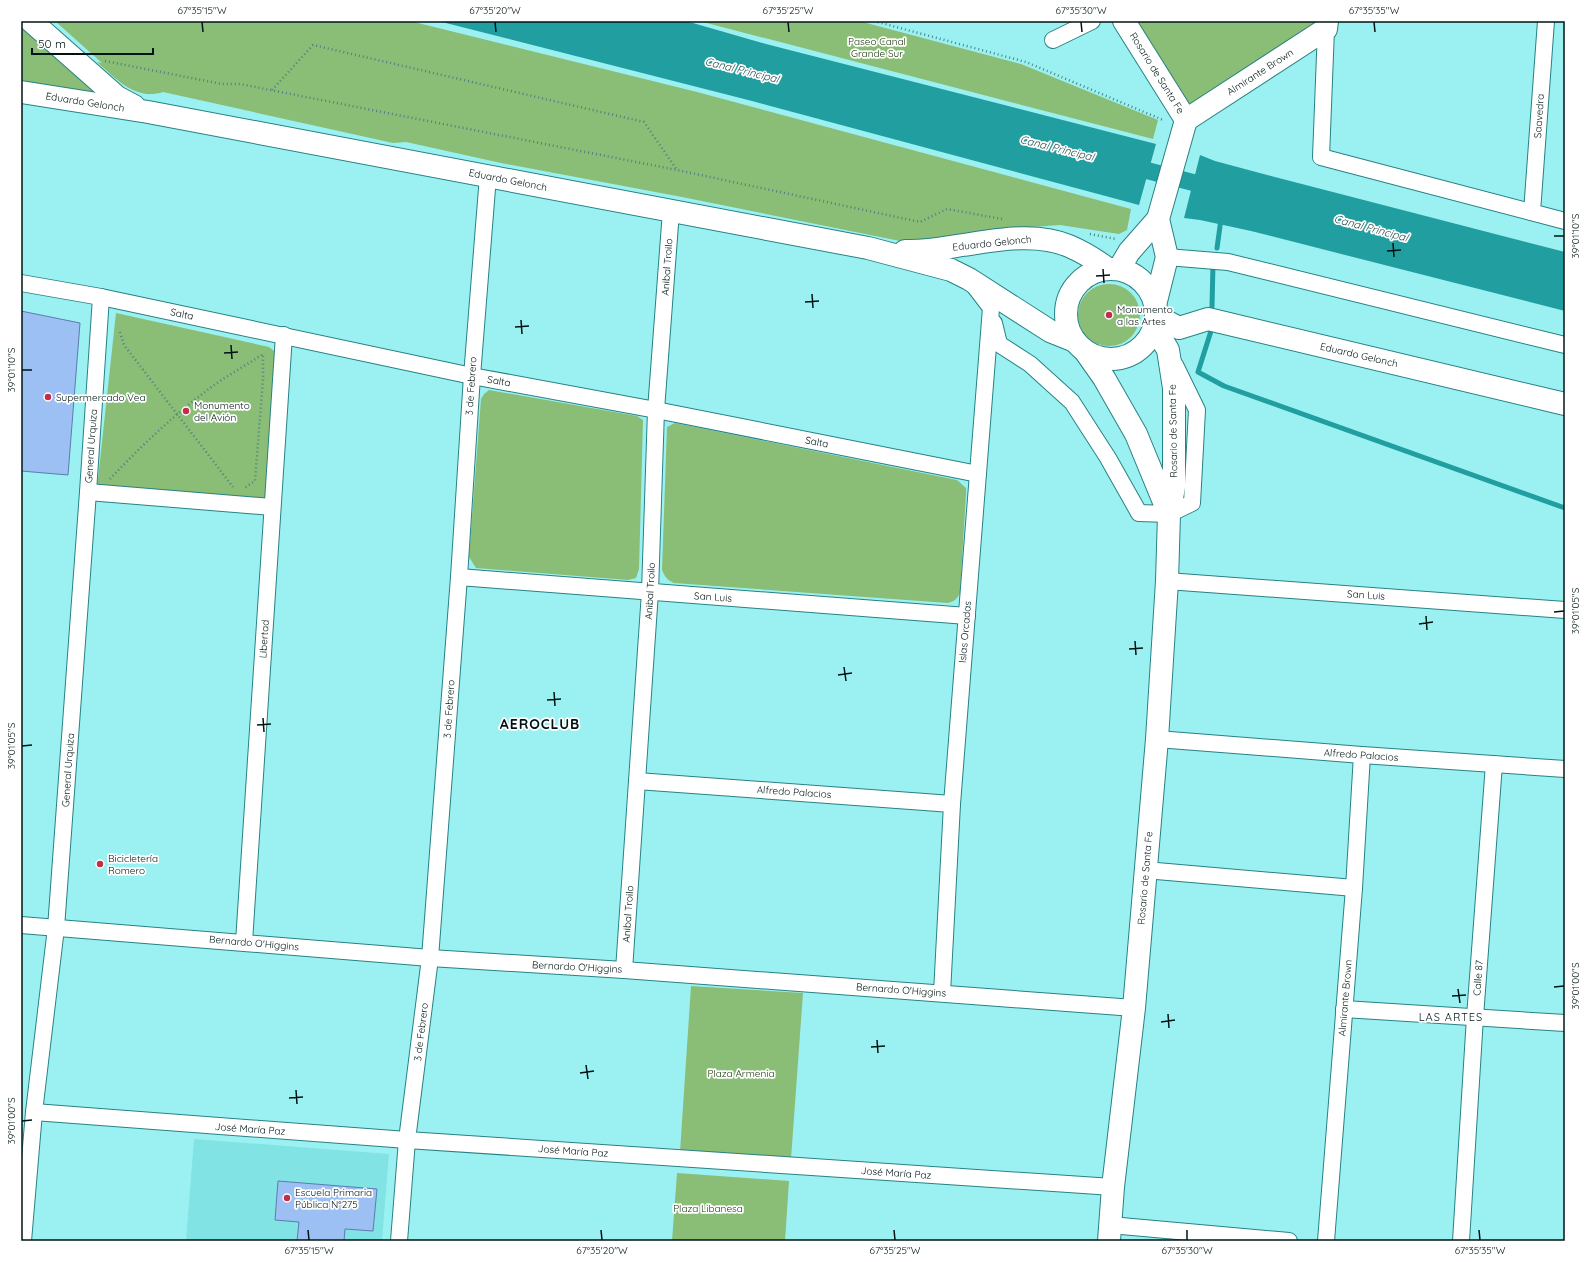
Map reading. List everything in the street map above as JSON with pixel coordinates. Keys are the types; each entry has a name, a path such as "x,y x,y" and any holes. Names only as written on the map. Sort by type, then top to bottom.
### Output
{"main road":[{"name":"Eduardo Gelonch","path":"31,21 117,97 130,105 148,112"},
{"name":"Rosario de Santa Fe","path":"1124,21 1182,132"},
{"name":"Almirante Brown","path":"1182,132 1327,25"},
{"name":"Eduardo Gelonch","path":"21,92 148,112 868,248 951,270 969,279 1050,331 1080,346 1094,356 1105,359 1116,359 1136,352 1144,345 1150,336 1155,316 1152,295 1139,278 1129,272 1114,269 1067,245 1039,239 1009,239 980,242 934,250 912,251 868,248"},
{"path":"1080,346 1070,333 1066,319 1066,304 1069,295 1081,279 1090,274 1114,269 1158,218 1182,132"},
{"path":"1155,316 1167,258 1158,218"},
{"name":"Eduardo Gelonch","path":"1155,316 1179,328 1208,319 1565,404"},
{"name":"Rosario de Santa Fe","path":"1110,1233 1113,1188 1134,1008 1146,870 1157,739 1167,581 1169,514 1174,487 1174,388 1168,350 1155,316"},
{"name":"Rosario de Santa Fe","path":"1080,346 1104,378 1136,434 1169,514"}],"street":[{"path":"1054,40 1092,21"},
{"name":"Saavedra","path":"1532,212 1546,21"},
{"path":"1327,25 1321,157 1565,221"},
{"name":"3 de Febrero","path":"399,1241 407,1140 430,958 488,176"},
{"name":"Anibal Troilo","path":"624,970 650,592 656,410 671,211"},
{"path":"1167,258 1228,262 1565,345"},
{"path":"969,279 991,308 999,344 1030,364 1072,402 1108,458 1139,513 1169,514"},
{"name":"Salta","path":"21,283 101,297 472,376 656,410 978,474"},
{"name":"General Urquiza","path":"23,1241 34,1112 56,928 101,297"},
{"name":"Islas Orcadas","path":"942,993 952,804 991,308"},
{"name":"Libertad","path":"244,942 284,335"},
{"path":"88,492 272,507"},
{"name":"San Luis","path":"459,577 967,616"},
{"name":"San Luis","path":"1167,581 1565,610"},
{"name":"Alfredo Palacios","path":"1157,739 1565,769"},
{"name":"Almirante Brown","path":"1326,1241 1354,888 1362,755"},
{"name":"Calle 87","path":"1461,1241 1494,764"},
{"name":"Alfredo Palacios","path":"637,781 952,804"},
{"path":"1146,870 1354,888"},
{"name":"Bernardo O'Higgins","path":"21,925 430,958 624,970 1134,1008"},
{"path":"1344,1009 1565,1024"},
{"name":"José María Paz","path":"34,1112 407,1140 1113,1188"},
{"path":"1110,1233 1289,1241"}],"path":[{"path":"874,21 1026,62 1182,132"},
{"path":"272,90 313,45 644,122 677,170"},
{"path":"99,60 222,84 240,84 272,90 677,170 920,222 947,209 1010,221"},
{"path":"1083,233 1120,239"},
{"path":"120,332 124,346 237,493"},
{"path":"107,482 139,448 177,415 216,384 263,354 263,379 255,481 243,489"}],"shaded area":[{"name":"Escuela Primaria Pública N°275","path":"194,1139 389,1154 382,1241 186,1241"}],"green space":[{"path":"55,21 410,21 697,92 1131,209 1127,230 1119,234 1060,225 1018,228 915,244 682,197 501,163 406,142 393,143 163,92 144,94 127,87 119,81 97,62 102,63"},
{"name":"Paseo Canal Grande Sur","path":"699,21 859,21 1021,64 1158,120 1153,139"},
{"path":"1137,21 1317,21 1303,32 1191,105 1187,103"},
{"path":"21,24 101,95 98,100 21,80"},
{"name":"Monumento a las Artes","path":"1103,284 1115,284 1131,293 1138,303 1140,315 1138,327 1131,337 1115,346 1103,346 1092,341 1083,332 1078,321 1078,309 1083,298 1092,289"},
{"path":"116,313 269,347 274,351 275,355 265,503 97,488"},
{"path":"489,390 637,416 643,420 639,569 636,578 628,580 476,568 469,557 481,399"},
{"path":"675,423 957,480 966,488 959,595 954,601 948,603 674,583 670,581 662,570 667,427"},
{"name":"Plaza Armenia","path":"691,986 803,993 791,1159 680,1152"},
{"name":"Plaza Libanesa","path":"677,1173 789,1181 785,1241 672,1241"}],"water":[{"path":"438,21 686,21 766,44 1156,144 1139,205 752,101"},
{"path":"1200,155 1215,161 1271,176 1565,252 1565,311 1251,231 1184,218"}],"building":[{"name":"Supermercado Vea","path":"21,311 80,323 68,475 21,471"},
{"path":"278,1181 377,1189 373,1231 345,1229 344,1241 297,1241 299,1222 275,1220"}],"waterway":[{"name":"Canal Principal","path":"1126,165 1214,188"},
{"path":"1217,248 1221,219"},
{"path":"1212,307 1213,264"},
{"path":"1211,331 1198,372 1224,386 1565,508"}],"place":[{"name":"Monumento a las Artes","path":"1109,315"},
{"name":"Supermercado Vea","path":"48,397"},
{"name":"Monumento del Avión","path":"186,411"},
{"name":"Bicicletería Romero","path":"100,864"},
{"name":"Escuela Primaria Pública N°275","path":"287,1198"}],"district":[{"name":"AEROCLUB","path":"540,724"},
{"name":"LAS ARTES","path":"1451,1017"}]}
